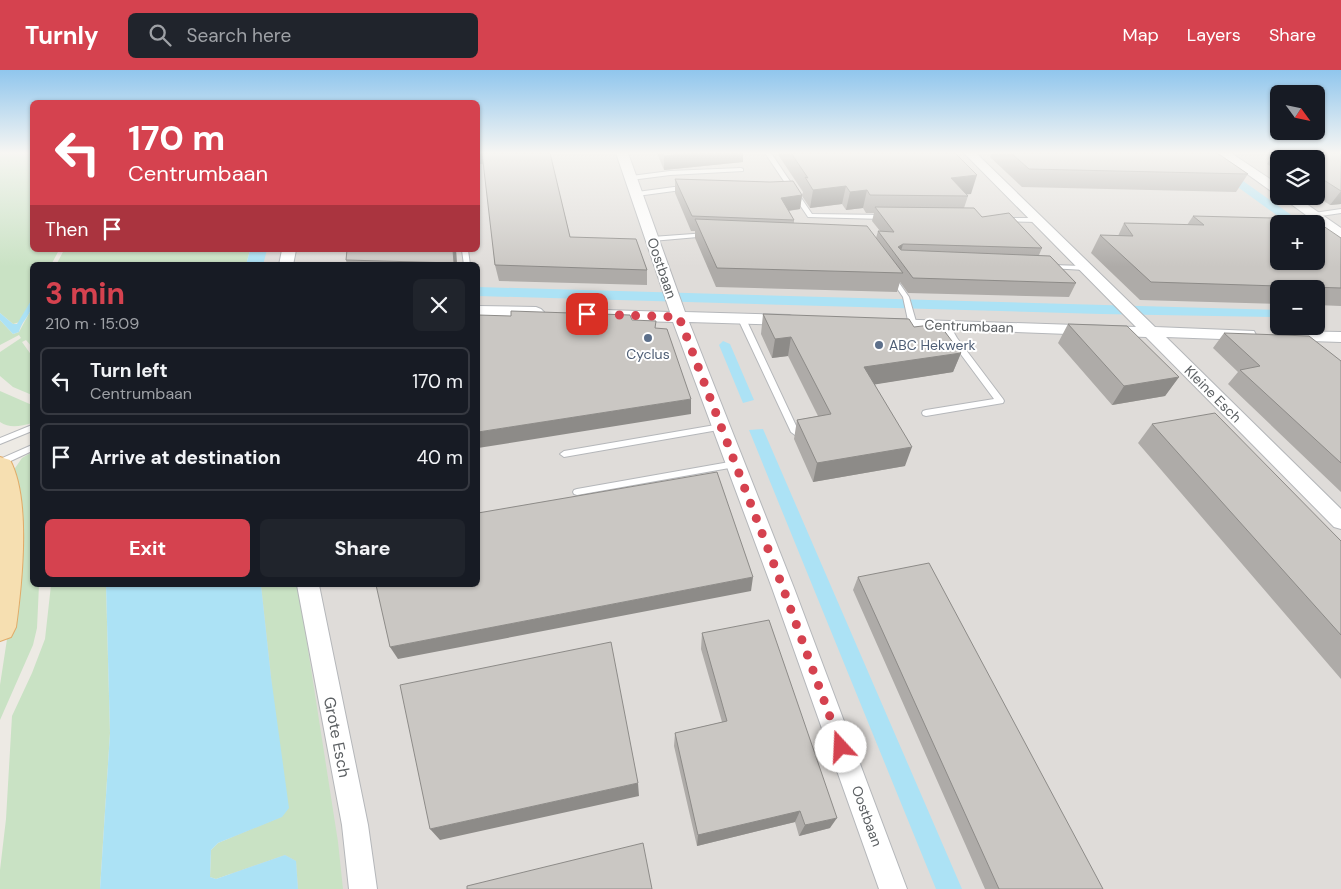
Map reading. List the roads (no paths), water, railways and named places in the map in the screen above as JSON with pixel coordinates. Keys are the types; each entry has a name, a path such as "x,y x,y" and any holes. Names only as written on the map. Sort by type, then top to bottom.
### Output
{"main road":[{"path":"0,467 8,518 8,574 0,627"}],"street":[{"name":"Kleine Esch","path":"1009,191 1341,521"},
{"name":"Oostbaan","path":"637,194 674,304 736,464 893,889"},
{"path":"1299,205 1314,215"},
{"path":"1325,223 1341,234"},
{"path":"592,314 674,304 742,319 799,321"},
{"path":"480,311 554,313"},
{"name":"Centrumbaan","path":"875,323 912,318 946,326 1341,337"},
{"name":"Grote Esch","path":"308,587 355,825 363,889"}],"lane":[{"path":"637,194 658,191"},
{"path":"793,191 810,216 889,218"},
{"path":"1314,215 1341,212"},
{"path":"998,220 1038,220"},
{"path":"652,239 698,234 718,235"},
{"path":"1046,267 1085,268"},
{"path":"886,268 906,297 912,318"},
{"path":"742,319 795,432"},
{"path":"926,413 1000,401 946,326"},
{"path":"564,454 721,427"},
{"path":"0,441 30,429"},
{"path":"0,463 30,449"},
{"path":"577,492 736,464"}],"water":[{"path":"1244,191 1258,191 1270,200 1270,205 1277,205 1291,215 1277,215"},
{"path":"249,252 266,252 264,262 247,262"},
{"path":"480,287 1270,310 1270,317 1101,314 480,296"},
{"path":"30,302 30,311 19,332 13,334 0,320 0,313 13,324 17,324"},
{"path":"723,341 730,344 754,400 743,403 719,345"},
{"path":"763,429 962,889 936,889 749,430"},
{"path":"106,587 261,587 271,677 289,808 282,817 218,843 211,850 210,877 216,879 285,855 296,861 298,889 100,889 110,733"}],"place":[{"name":"Cyclus","path":"648,338"},
{"name":"ABC Hekwerk","path":"879,345"}]}
